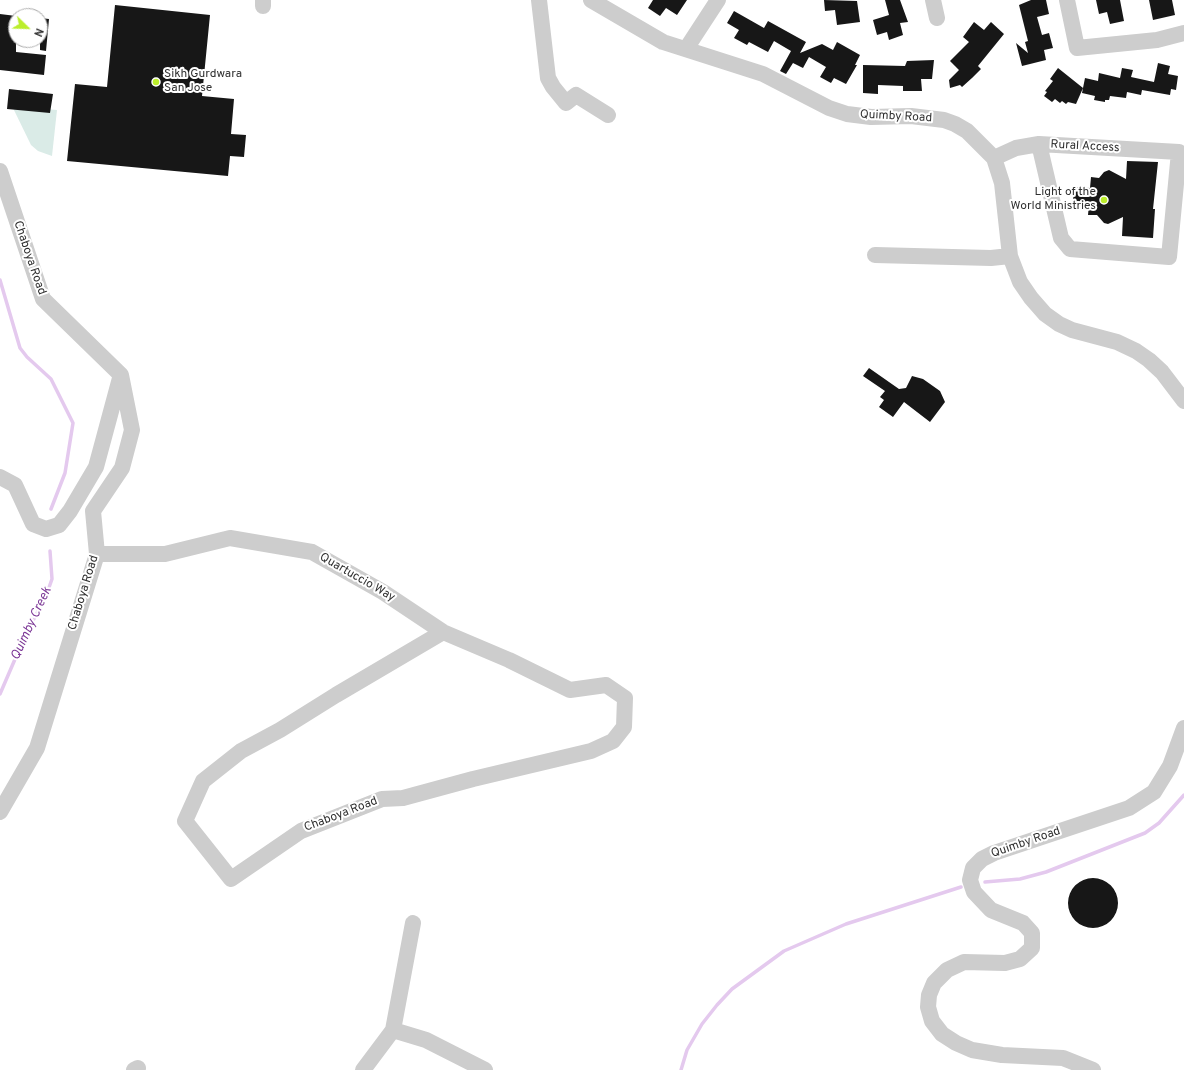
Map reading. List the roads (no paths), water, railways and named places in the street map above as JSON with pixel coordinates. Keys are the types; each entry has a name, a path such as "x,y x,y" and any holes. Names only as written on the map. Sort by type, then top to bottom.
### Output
{"street":[{"path":"538,0 548,78 553,87 566,102 576,95 608,115"},
{"name":"Quimby Road","path":"591,0 663,42 763,74 829,108 848,114 871,117 931,118 956,124 967,131 994,158 1002,183 1010,256 1020,282 1045,314 1059,324 1072,330 1118,342 1136,350 1162,372 1184,402"},
{"path":"686,49 718,0"},
{"path":"933,0 937,18"},
{"path":"1067,0 1077,48 1157,40 1184,33"},
{"name":"Rural Access","path":"994,158 1016,148 1039,144 1179,152 1169,257 1070,249 1061,238 1039,144"},
{"name":"Chaboya Road","path":"0,171 42,299 121,375 132,430 122,468 93,511 97,554 37,748 0,812"},
{"path":"875,255 991,258 1010,256"},
{"path":"0,477 8,480 18,489 33,524 46,529 58,525 70,511 96,467 113,405 117,384 121,375"},
{"name":"Quartuccio Way","path":"97,554 164,554 230,538 312,552 382,592 443,632 509,660"},
{"name":"Chaboya Road","path":"443,632 280,730 241,751 203,781 185,821 231,879 301,830 382,799 403,798 591,751 613,741 624,727 625,698 606,685 570,690 509,660"},
{"name":"Quimby Road","path":"1093,1070 1079,1063 1063,1058 1002,1055 972,1050 956,1043 942,1034 932,1021 928,1007 929,995 934,983 947,970 964,962 1005,963 1020,959 1032,948 1032,933 1023,923 991,910 974,892 970,880 973,868 982,859 994,853 1129,808 1154,792 1170,766 1184,728"},
{"path":"363,1070 393,1030 413,924"},
{"path":"393,1030 426,1040 485,1070"}],"waterway":[{"name":"Quimby Creek","path":"0,280 20,348 27,357 51,379 73,423 65,473 51,509"},
{"name":"Quimby Creek","path":"0,694 25,636 46,596 52,579 50,551"},
{"path":"985,882 1020,879 1046,872 1145,833 1159,823 1184,795"},
{"path":"681,1070 687,1050 702,1024 717,1005 732,989 784,951 846,924 961,887"}],"place":[{"name":"Sikh Gurdwara San Jose","path":"156,82"},
{"name":"Light of the World Ministries","path":"1104,200"}]}
